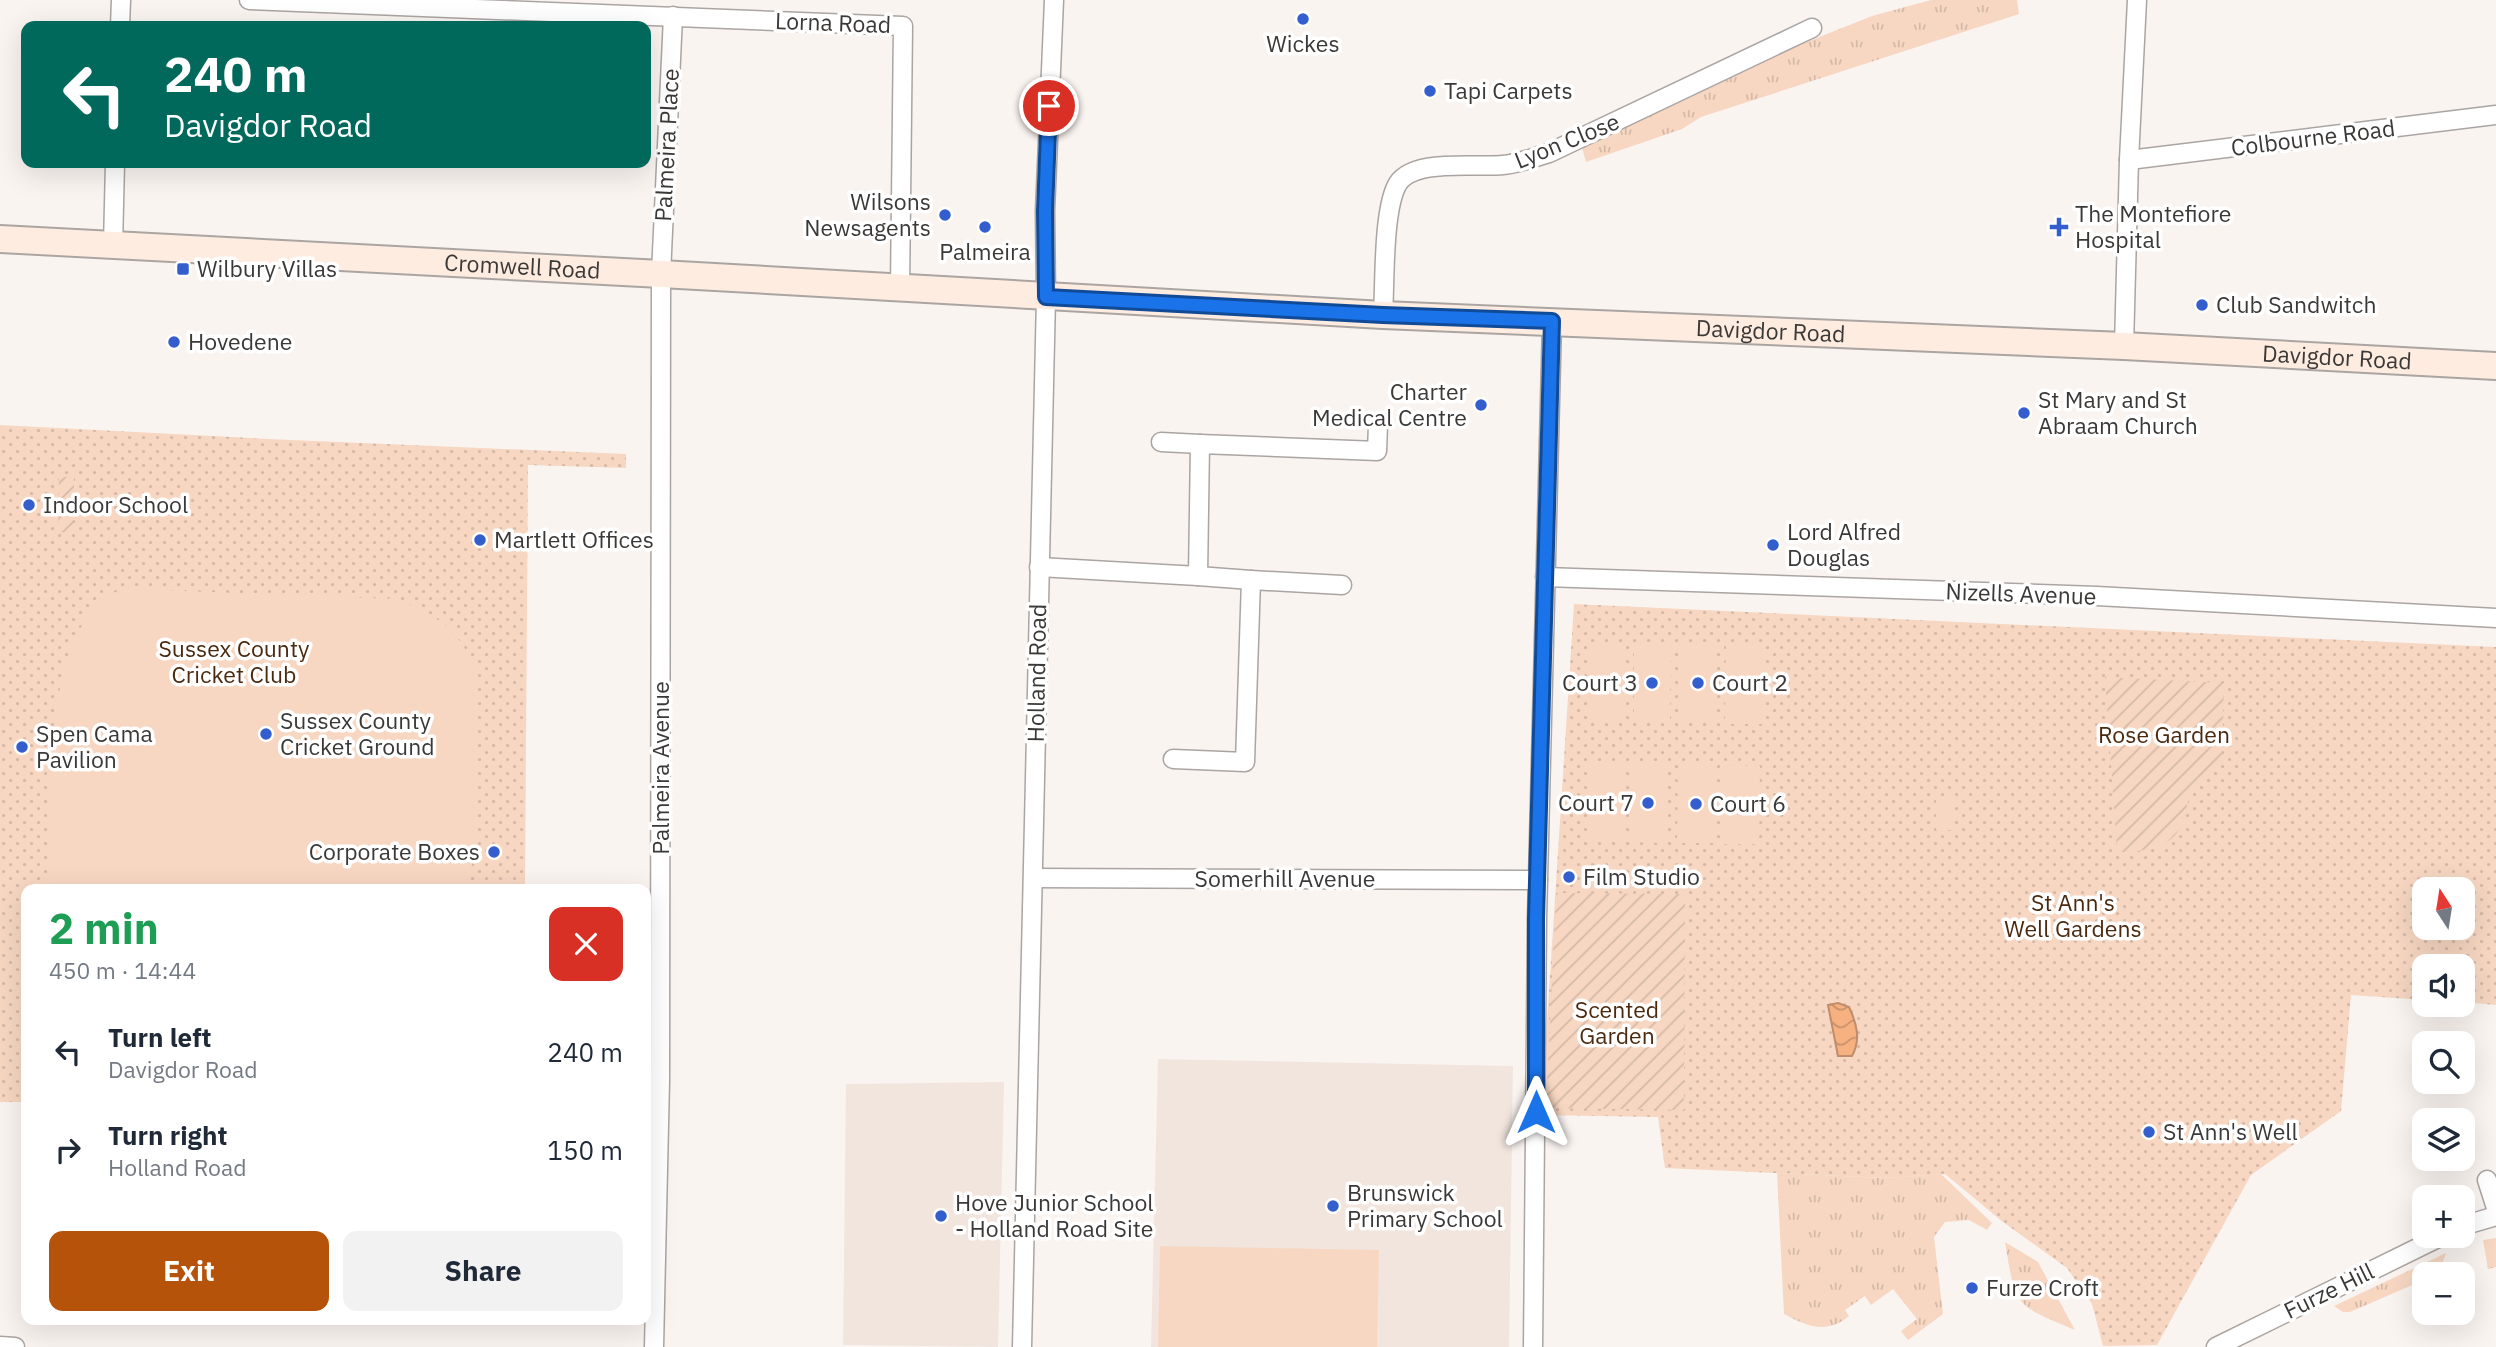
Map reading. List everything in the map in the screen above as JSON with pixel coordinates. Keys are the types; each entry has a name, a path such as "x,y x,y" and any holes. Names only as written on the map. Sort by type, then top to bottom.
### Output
{"main road":[{"name":"Cromwell Road","path":"0,239 1046,297"},
{"name":"Davigdor Road","path":"1046,297 1383,315 2124,346 2496,366"}],"street":[{"path":"120,21 121,0"},
{"name":"Lorna Road","path":"249,0 903,26 900,288"},
{"name":"Holland Road","path":"1022,1347 1046,297 1045,211 1054,0"},
{"path":"2124,346 2137,0"},
{"name":"Palmeira Place","path":"661,274 673,16"},
{"name":"Lyon Close","path":"1383,315 1389,217 1396,185 1410,173 1428,167 1505,165 1549,153 1812,28"},
{"name":"Colbourne Road","path":"2129,160 2496,115"},
{"path":"113,246 116,168"},
{"name":"Palmeira Avenue","path":"654,1347 660,1080 661,274"},
{"path":"1533,1347 1538,880 1552,321"},
{"path":"1161,442 1377,451 1378,425"},
{"path":"1198,576 1200,444"},
{"path":"1039,567 1342,585"},
{"name":"Nizells Avenue","path":"1545,577 2097,596 2496,618"},
{"path":"1173,759 1245,762 1251,580"},
{"name":"Somerhill Avenue","path":"1033,878 1538,880"},
{"path":"2487,1180 2496,1208"},
{"path":"2475,1222 2496,1216"},
{"name":"Furze Hill","path":"2216,1347 2418,1248"},
{"path":"0,1346 15,1347"}],"shaded area":[{"name":"Brunswick Primary School","path":"1158,1059 1513,1066 1509,1347 1151,1347"},
{"path":"1004,1082 998,1347 843,1345 846,1084"}],"green space":[{"path":"1931,0 2017,0 2019,14 1701,117 1682,129 1586,162 1582,148 1764,59 1872,16"},
{"name":"Sussex County Cricket Club","path":"0,425 626,454 626,468 528,465 525,884 21,884 21,1102 0,1102"},
{"path":"59,477 74,477 73,533 58,532"},
{"name":"Sussex County Cricket Ground","path":"131,589 395,599 435,617 445,625 463,645 478,672 478,810 470,884 49,884 49,775 61,686 72,647 89,615 111,594"},
{"name":"St Ann's Well Gardens","path":"1574,604 2496,647 2496,1005 2475,1003 2475,954 2412,954 2412,999 2351,995 2341,1111 2251,1175 2157,1345 2103,1346 2092,1304 2067,1268 2003,1222 1945,1174 1886,1178 1665,1168 1658,1117 1541,1115"},
{"path":"1590,642 1626,643 1626,721 1589,721"},
{"name":"Court 3","path":"1634,643 1671,643 1670,722 1634,722"},
{"name":"Court 2","path":"1680,644 1717,644 1716,723 1680,722"},
{"path":"1726,645 1762,645 1762,724 1725,724"},
{"name":"Rose Garden","path":"2105,677 2224,683 2222,763 2205,772 2195,784 2180,828 2174,836 2157,847 2117,852"},
{"path":"1587,764 1624,764 1623,842 1587,842"},
{"name":"Court 7","path":"1631,764 1667,764 1666,843 1630,842"},
{"name":"Court 6","path":"1678,765 1714,765 1713,843 1677,843"},
{"path":"1724,765 1760,766 1759,844 1723,844"},
{"path":"1936,800 1952,800 1951,830 1936,830"},
{"name":"Scented Garden","path":"1556,893 1685,894 1684,1110 1546,1108"},
{"path":"1777,1173 1886,1178 1941,1174 1992,1223 1987,1230 1969,1220 1945,1222 1934,1237 1943,1314 1908,1340 1901,1331 1917,1319 1893,1289 1871,1305 1865,1296 1845,1310 1849,1316 1841,1322 1816,1327 1784,1314"},
{"path":"2496,1238 2496,1267 2488,1269 2483,1240"},
{"path":"2005,1242 2038,1262 2075,1330 2040,1315 2021,1301 2012,1280"},
{"path":"1160,1246 1379,1250 1377,1347 1158,1347"},
{"path":"2446,1253 2443,1262 2427,1262"},
{"path":"2412,1269 2412,1285 2350,1312 2343,1312 2334,1306"}],"water":[{"path":"1838,1003 1849,1007 1856,1026 1857,1038 1852,1056 1838,1056 1828,1005"}],"place":[{"name":"Wickes","path":"1303,19"},
{"name":"Tapi Carpets","path":"1430,91"},
{"name":"Wilsons Newsagents","path":"945,215"},
{"name":"Palmeira","path":"985,227"},
{"name":"The Montefiore Hospital","path":"2059,227"},
{"name":"Wilbury Villas","path":"183,269"},
{"name":"Club Sandwitch","path":"2202,305"},
{"name":"Hovedene","path":"174,342"},
{"name":"Charter Medical Centre","path":"1481,405"},
{"name":"St Mary and St Abraam Church","path":"2024,413"},
{"name":"Indoor School","path":"29,505"},
{"name":"Martlett Offices","path":"480,540"},
{"name":"Lord Alfred Douglas","path":"1773,545"},
{"name":"Court 3","path":"1652,683"},
{"name":"Court 2","path":"1698,683"},
{"name":"Sussex County Cricket Ground","path":"266,734"},
{"name":"Spen Cama Pavilion","path":"22,747"},
{"name":"Court 7","path":"1648,803"},
{"name":"Court 6","path":"1696,804"},
{"name":"Corporate Boxes","path":"494,852"},
{"name":"Film Studio","path":"1569,877"},
{"name":"St Ann's Well","path":"2149,1132"},
{"name":"Brunswick Primary School","path":"1333,1206"},
{"name":"Hove Junior School - Holland Road Site","path":"941,1216"},
{"name":"Furze Croft","path":"1972,1288"}],"route":[{"path":"1049,106 1045,211 1046,297 1552,321 1536,919 1536,1112"}]}
